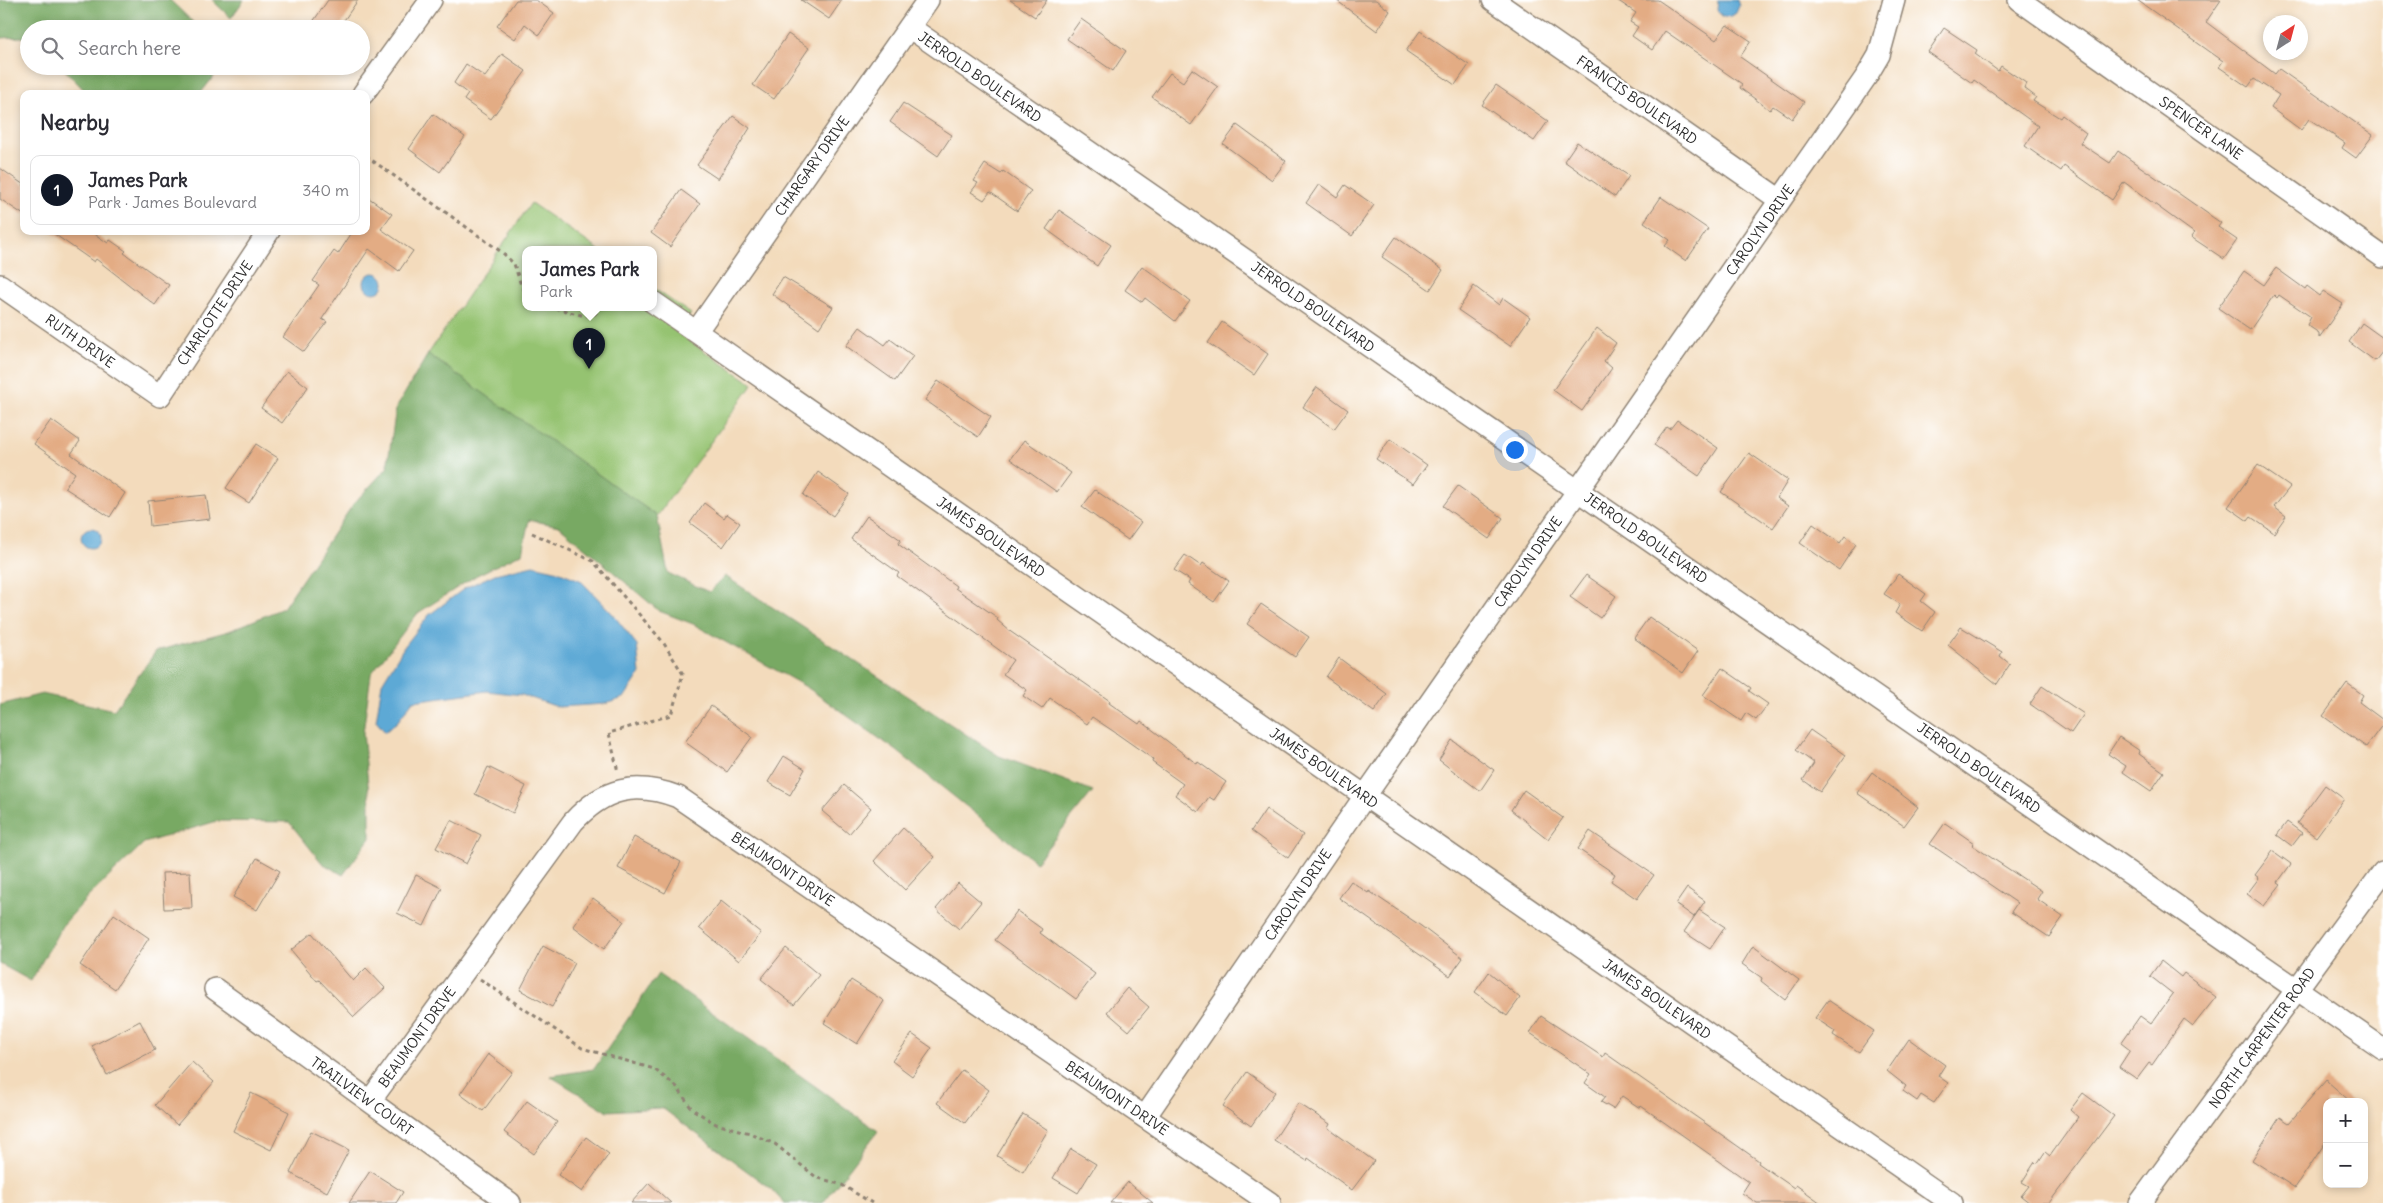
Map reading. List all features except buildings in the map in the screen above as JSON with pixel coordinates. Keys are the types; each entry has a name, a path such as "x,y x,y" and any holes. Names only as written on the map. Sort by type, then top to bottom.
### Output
{"street":[{"path":"366,90 431,0"},
{"name":"CHARGARY DRIVE","path":"696,332 928,0"},
{"name":"FRANCIS BOULEVARD","path":"1493,0 1780,200"},
{"name":"CAROLYN DRIVE","path":"1145,1117 1364,796 1879,55 1894,0"},
{"name":"SPENCER LANE","path":"2019,0 2383,257"},
{"name":"JERROLD BOULEVARD","path":"909,27 2298,988 2383,1049"},
{"name":"CHARLOTTE DRIVE","path":"160,396 266,235"},
{"name":"RUTH DRIVE","path":"0,286 160,396"},
{"name":"JAMES BOULEVARD","path":"657,305 1952,1203"},
{"name":"BEAUMONT DRIVE","path":"370,1101 573,822 592,804 603,797 622,790 652,789 678,797 1270,1203"},
{"name":"NORTH CARPENTER ROAD","path":"2140,1203 2383,872"},
{"name":"TRAILVIEW COURT","path":"215,989 510,1203"}],"path":[{"path":"370,159 503,253 514,264 522,287"},
{"path":"566,311 585,316 595,314 598,311"},
{"path":"532,533 593,561 663,642 683,674 671,715 609,733 622,790"},
{"path":"466,969 582,1048 654,1069 676,1087 692,1109 716,1124 750,1133 775,1144 816,1177 842,1185 872,1203"}],"green space":[{"path":"0,0 170,0 191,20 20,20 20,37 0,38"},
{"path":"212,0 244,0 231,18"},
{"path":"70,75 215,75 203,90 84,90"},
{"path":"531,203 593,246 522,246 522,311 657,311 657,291 691,314 676,332 753,384 657,516 428,354"},
{"path":"428,354 657,516 668,573 709,592 725,576 999,756 1093,791 1036,862 897,751 808,688 693,624 659,611 559,526 529,520 522,553 477,575 418,613 371,674 363,733 370,804 370,838 343,875 322,863 289,822 217,821 144,843 89,896 62,926 31,981 0,964 0,705 42,694 114,710 156,651 229,631 283,608 354,503 387,468 396,408"},
{"path":"658,974 878,1131 823,1203 784,1203 771,1189 662,1108 607,1111 550,1076 594,1069"}],"water":[{"path":"1718,0 1737,0 1739,6 1736,13 1730,17 1722,16 1717,10"},
{"path":"374,273 381,276 384,283 381,290 374,293 367,290 364,283 367,276"},
{"path":"87,528 95,528 101,534 101,542 95,548 87,548 81,542 81,534"},
{"path":"533,565 555,570 580,580 612,613 637,645 640,674 624,698 605,704 558,707 522,695 487,691 413,701 398,721 385,732 376,721 382,683 404,647 429,615 465,588 495,574"}],"place":[{"name":"James Park","path":"589,369"}]}
